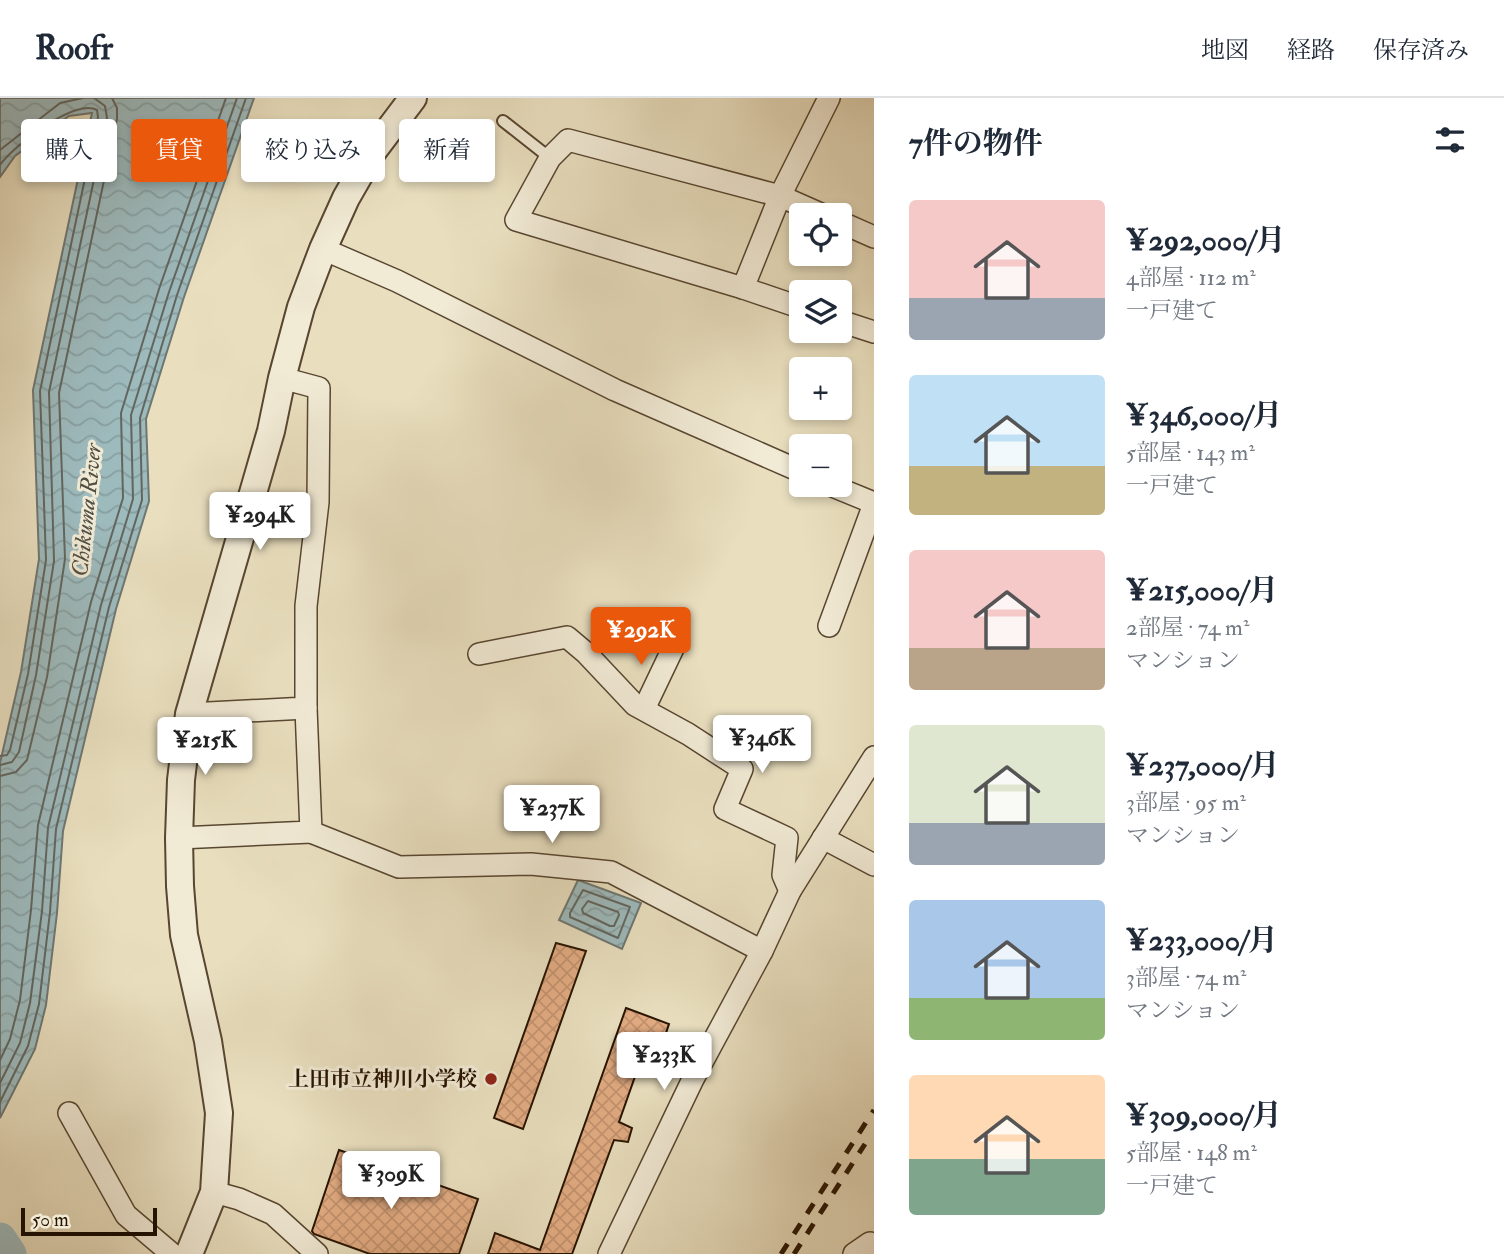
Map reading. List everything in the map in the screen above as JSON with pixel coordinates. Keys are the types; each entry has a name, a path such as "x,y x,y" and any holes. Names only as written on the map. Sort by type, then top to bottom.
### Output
{"street":[{"path":"189,1254 214,1192 219,1113 208,1041 184,936 178,838 188,714 271,431 301,307 346,198 373,151 413,98"},
{"path":"743,288 779,196 829,98"},
{"path":"789,304 516,220 550,158 568,140 779,196 796,203"},
{"path":"852,227 874,237"},
{"path":"323,249 397,281 615,390 789,466"},
{"path":"852,325 874,332"},
{"path":"282,378 319,388 318,502 306,606 306,708 311,832"},
{"path":"830,625 874,503 852,494"},
{"path":"479,654 567,637 586,653 635,705 688,734 741,769 725,809 787,838 783,875 790,891"},
{"path":"644,709 676,642"},
{"path":"188,714 306,708"},
{"path":"609,1254 693,1079 762,951 790,891 874,757"},
{"path":"178,838 311,832 399,867 531,864 611,872 762,951"},
{"path":"823,838 874,865"},
{"path":"69,1113 125,1215 172,1254"},
{"path":"214,1192 239,1199 273,1214 317,1254"},
{"path":"854,1254 870,1243 874,1244"}],"lane":[{"path":"503,121 550,158"}],"water":[{"name":"Chikuma River","path":"0,98 254,98 247,119 241,119 241,135 227,175 227,119 131,119 131,182 224,182 184,297 146,419 149,501 116,609 63,831 46,1005 35,1049 0,1118 0,763 21,672 39,559 33,390 77,182 117,182 117,119 91,119 92,113 65,119 21,119 21,152 0,177"},
{"path":"578,880 641,903 622,949 559,920"}],"building":[{"path":"556,943 586,951 523,1129 494,1118"},
{"path":"626,1008 669,1024 664,1039 650,1034 619,1122 632,1128 628,1142 614,1140 572,1254 488,1254 495,1233 540,1250"},
{"path":"339,1150 478,1199 459,1254 370,1254 314,1234 312,1231"}],"waterway":[{"path":"0,1239 10,1254"}],"railway":[{"path":"781,1254 874,1110"},
{"path":"794,1254 865,1144"}],"place":[{"name":"上田市立神川小学校","path":"491,1079"}]}
